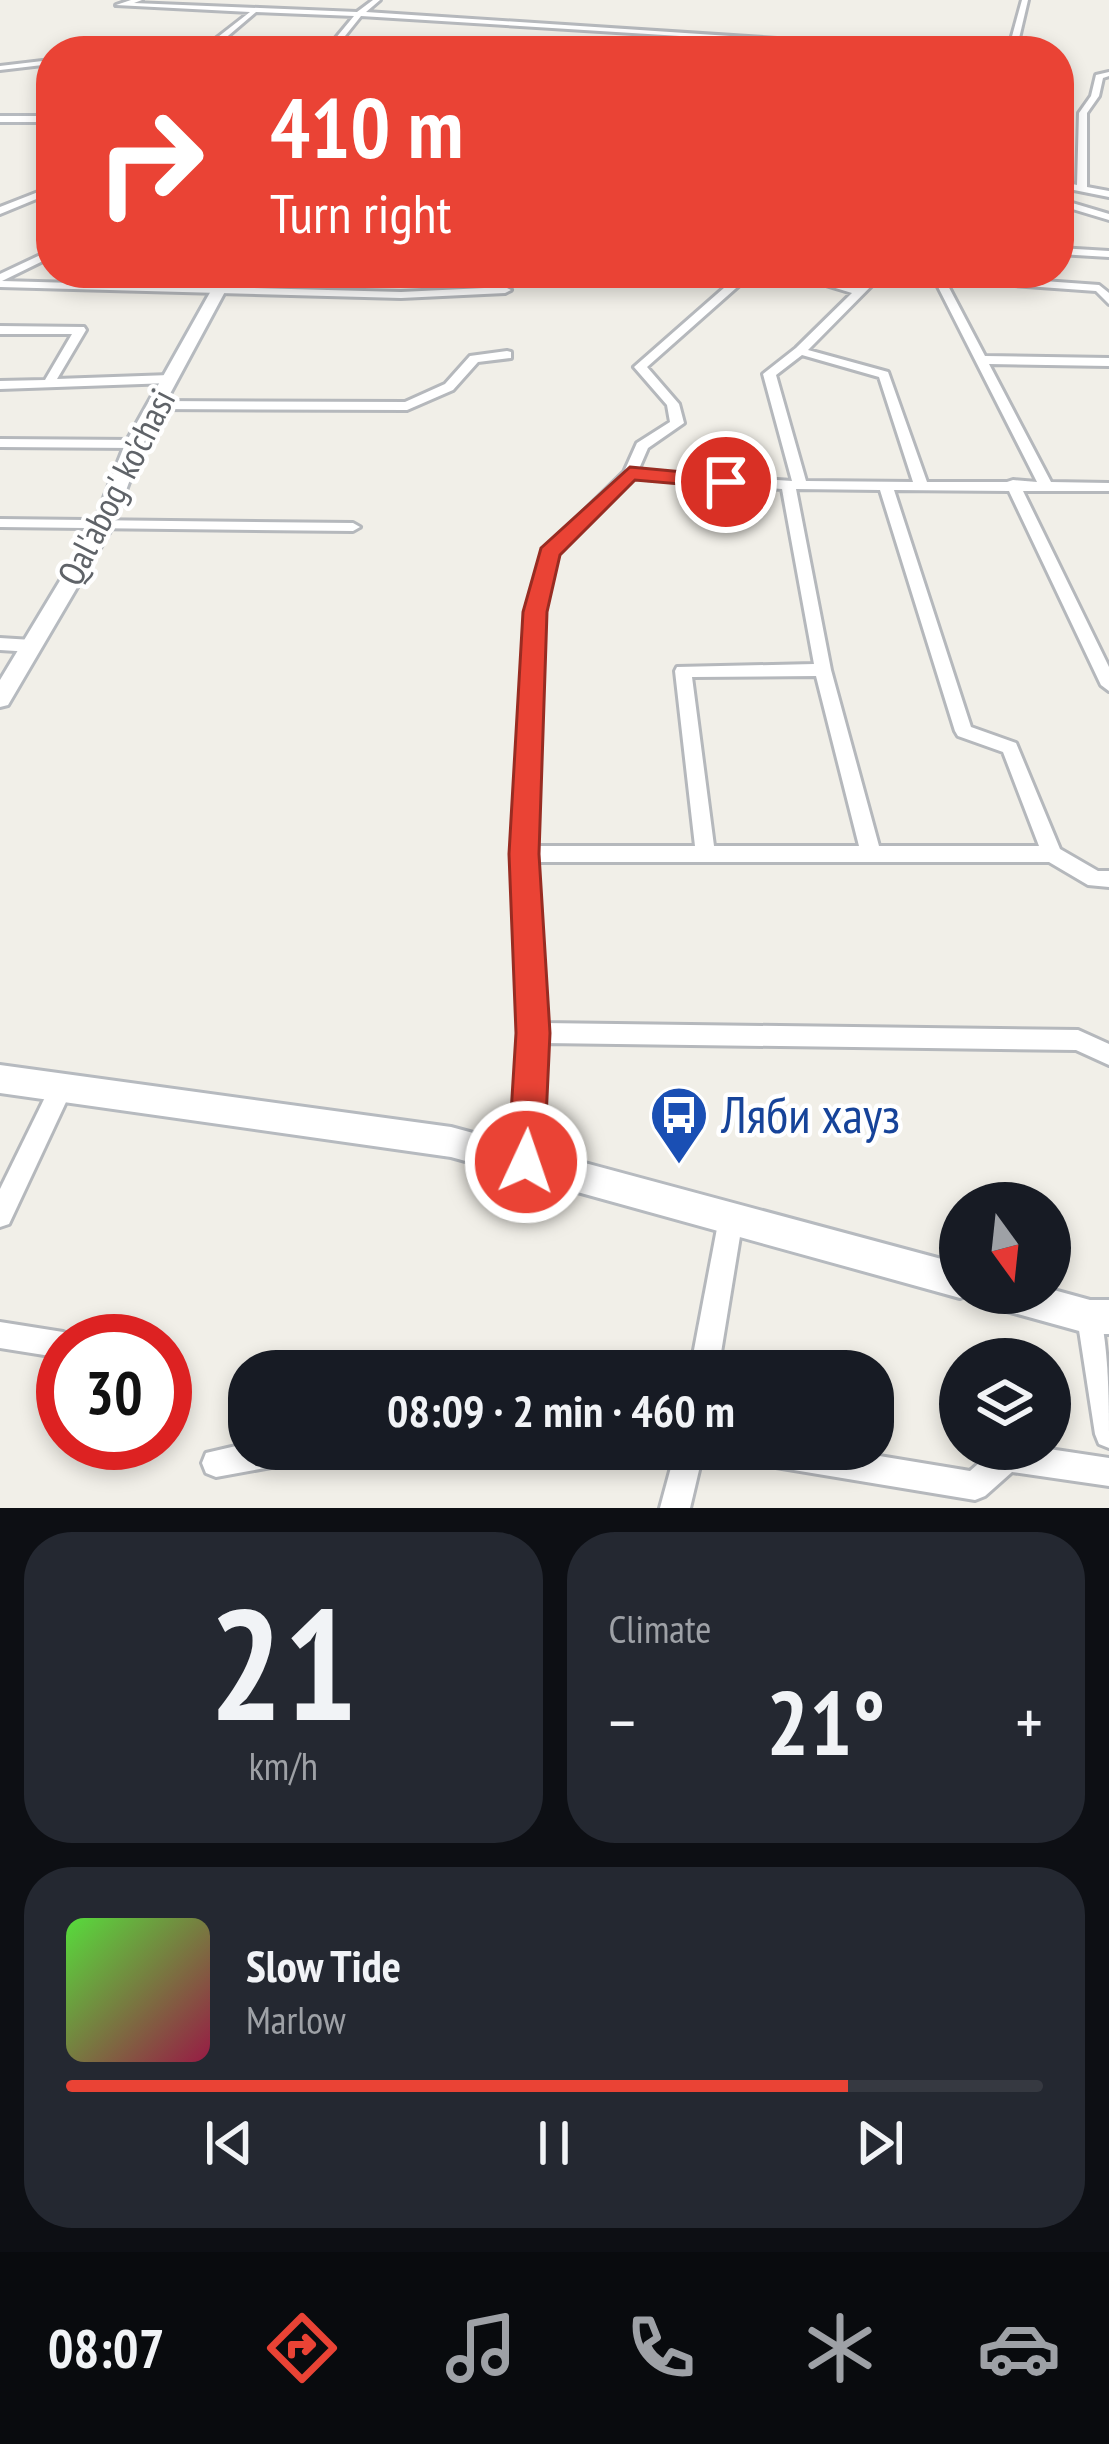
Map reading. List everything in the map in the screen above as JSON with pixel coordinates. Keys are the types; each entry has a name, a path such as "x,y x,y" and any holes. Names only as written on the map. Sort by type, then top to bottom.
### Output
{"street":[{"path":"139,0 120,5 360,13 721,36"},
{"path":"1016,36 1024,0"},
{"path":"362,1 376,1"},
{"path":"341,36 376,1"},
{"path":"226,36 253,13"},
{"path":"0,68 36,64"},
{"path":"1082,190 1083,113 1095,96 1099,77 1108,74"},
{"path":"0,119 36,119"},
{"path":"1074,188 1109,194"},
{"path":"0,211 36,196"},
{"path":"1074,206 1109,217"},
{"path":"1074,251 1109,254"},
{"path":"0,281 36,261"},
{"path":"0,281 36,281"},
{"path":"1074,286 1099,288 1109,301"},
{"name":"Qal'abog' ko'chasi","path":"0,699 103,526 134,444 219,288"},
{"path":"305,288 401,295 506,290"},
{"path":"526,1162 533,1033 524,854 535,612 549,553 630,474 642,446 677,423 673,404 640,367 731,288"},
{"path":"845,288 860,292"},
{"path":"864,288 770,374 794,485 823,670 872,854"},
{"path":"943,288 1045,484"},
{"path":"0,330 80,330 49,383"},
{"path":"800,351 884,375 920,483"},
{"path":"154,405 407,406 448,387 474,359 507,356"},
{"path":"982,360 1109,362"},
{"path":"0,385 170,379"},
{"path":"0,443 134,444"},
{"path":"630,474 794,485 1109,487"},
{"path":"885,484 964,731 1010,748 1052,854"},
{"path":"1013,484 1109,685"},
{"path":"0,523 352,527"},
{"path":"0,644 32,646"},
{"path":"705,854 683,671 823,670"},
{"path":"524,854 1052,854 1095,879 1109,879"},
{"path":"533,1033 1078,1040 1109,1055"},
{"path":"0,1078 451,1142 939,1275"},
{"path":"0,1215 62,1088"},
{"path":"708,1350 731,1218"},
{"path":"1099,1317 1109,1434"},
{"path":"0,1335 36,1341"},
{"path":"878,1470 975,1486 1007,1457 1109,1472"},
{"path":"216,1463 228,1461"},
{"path":"675,1508 685,1470"}],"place":[{"name":"Ляби хауз","path":"679,1166"}],"route":[{"path":"526,1162 533,1033 524,854 529,832 527,710 535,612 549,553 630,474 726,482"}]}
